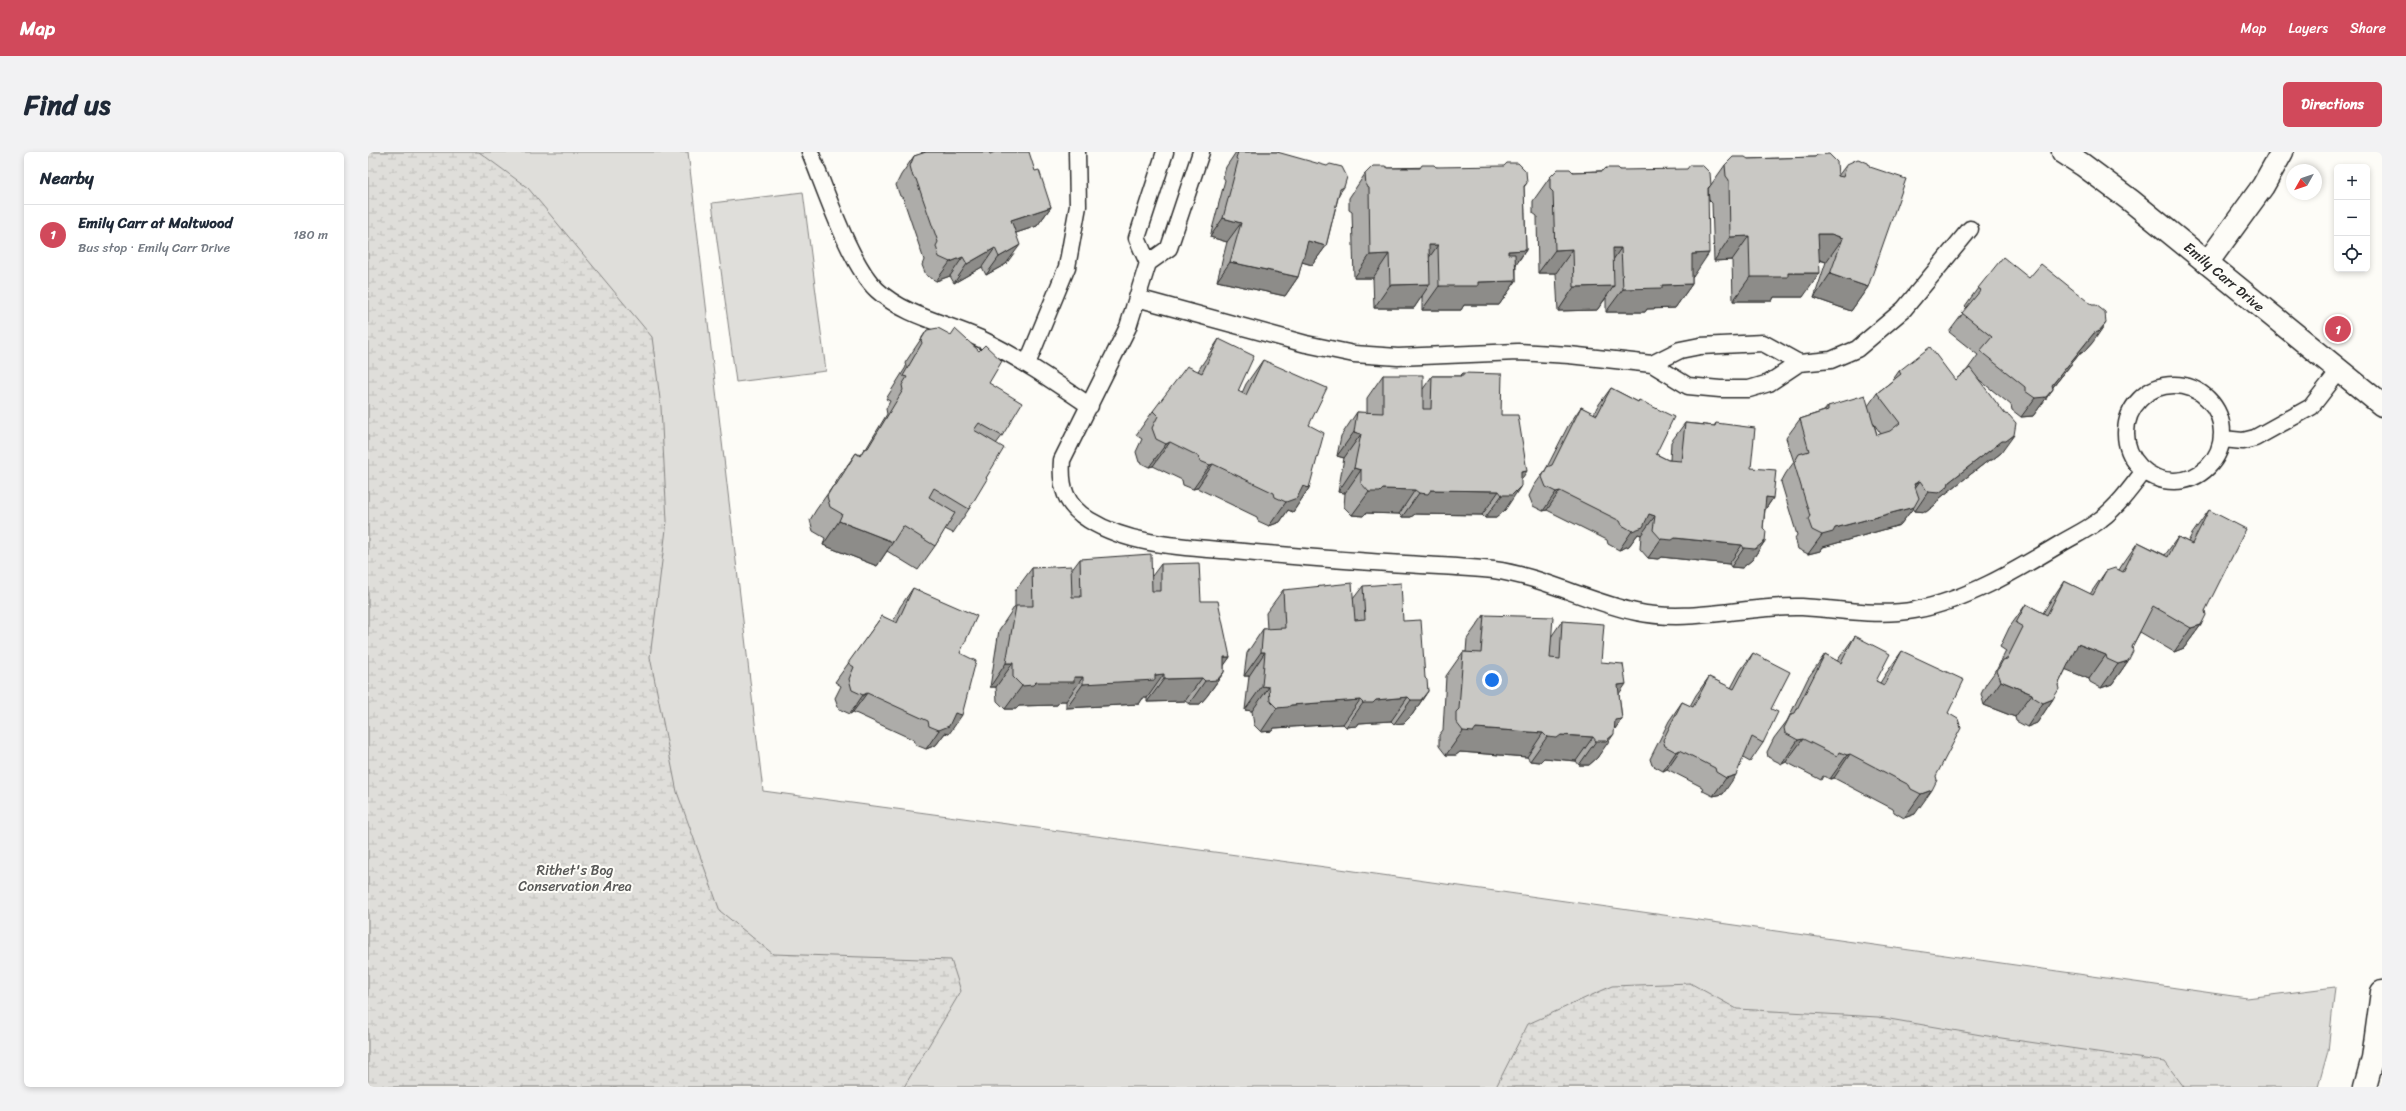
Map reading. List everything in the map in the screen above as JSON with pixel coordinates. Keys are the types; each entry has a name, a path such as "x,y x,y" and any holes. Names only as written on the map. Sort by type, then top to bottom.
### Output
{"street":[{"name":"Emily Carr Drive","path":"2063,152 2124,196 2382,406"},
{"path":"2207,263 2263,186 2282,152"},
{"path":"2365,1087 2373,1058 2382,992"}],"lane":[{"path":"810,152 862,273 878,291 905,309 986,341 1028,364 1090,406"},
{"path":"1028,364 1067,267 1078,206 1077,152"},
{"path":"1148,263 1137,238 1165,152"},
{"path":"1201,152 1170,248 1148,263 1119,348 1062,460 1061,480 1064,493 1072,506 1090,521 1123,535 1170,546 1322,559 1494,570 1537,578 1605,604 1640,613 1666,616 1802,607 1860,614 1914,610 1958,596 2007,576 2093,524 2123,498 2144,471"},
{"path":"1137,298 1306,344 1354,354 1398,357 1518,352 1569,355 1652,364 1688,386 1720,389 1749,389 1769,383 1799,363 1830,360 1857,349 1880,332 1904,309 1970,229"},
{"path":"1652,364 1680,350 1700,346 1763,343 1799,363"},
{"path":"2223,440 2243,441 2255,438 2311,407 2339,371"},
{"path":"2165,385 2184,385 2201,392 2214,404 2222,421 2223,440 2218,456 2207,469 2192,478 2176,482 2159,479 2144,471 2132,457 2126,440 2127,421 2135,404 2148,392 2165,385"}],"green space":[{"name":"Rithet's Bog Conservation Area","path":"368,152 688,152 763,791 1340,869 2247,998 2335,987 2328,1051 2318,1087 368,1087"},
{"path":"368,152 479,152 528,188 652,337 661,407 667,521 650,657 677,792 720,911 773,954 951,960 961,991 904,1087 368,1087"},
{"path":"803,192 826,371 736,382 712,203"},
{"path":"1690,983 1737,1009 1878,1017 1981,1035 2165,1062 2184,1087 1496,1087 1528,1024 1612,986"}],"building":[{"path":"926,152 989,152 990,154 995,152 1029,152 1035,171 1039,170 1051,207 1011,220 1020,245 999,257 995,248 967,264 963,257 950,262 939,257 936,246 938,242 910,166 914,156"},
{"path":"1238,152 1277,152 1327,166 1330,164 1342,167 1347,177 1344,187 1340,189 1326,246 1308,241 1298,277 1230,262 1241,223 1223,218 1238,161 1236,158"},
{"path":"1829,154 1837,162 1838,176 1843,177 1847,164 1858,159 1868,163 1870,167 1906,179 1868,287 1830,274 1843,238 1831,234 1818,234 1820,273 1788,273 1788,277 1750,277 1749,236 1730,237 1729,180 1726,176 1725,165 1733,157 1745,157 1748,159 1815,157 1817,155"},
{"path":"1507,163 1518,163 1526,171 1527,183 1524,186 1526,250 1508,251 1508,254 1515,254 1516,281 1478,282 1478,286 1439,286 1438,245 1429,245 1430,284 1390,285 1389,254 1370,255 1369,188 1366,186 1365,174 1373,166 1385,166 1388,168 1420,168 1422,165 1434,165 1436,167 1504,166"},
{"path":"1690,165 1702,165 1710,173 1711,185 1708,188 1709,253 1692,254 1692,284 1662,285 1662,288 1623,289 1621,248 1613,248 1614,286 1574,287 1573,249 1555,250 1553,192 1550,189 1550,177 1558,169 1570,169 1573,172 1603,171 1606,168 1618,168 1620,170 1687,169"},
{"path":"2003,257 2029,278 2041,264 2092,305 2096,305 2105,312 2106,323 2098,332 2094,333 2052,385 2053,389 2046,397 2035,398 2025,391 2025,387 1980,351 1992,337 1962,313 1981,290 1978,288"},
{"path":"938,328 951,335 955,329 979,351 985,345 1002,361 989,383 1022,403 1002,436 979,423 974,430 1004,448 969,509 934,488 929,497 955,513 935,546 903,526 893,542 839,521 842,514 830,507 827,496 833,486 836,485 856,453 860,456 864,449 868,448 903,390 902,385 907,377 903,376 922,343 921,340 927,330"},
{"path":"1219,339 1254,356 1238,391 1246,395 1263,360 1327,388 1309,425 1324,433 1309,488 1303,486 1297,498 1286,502 1275,497 1274,493 1213,464 1210,465 1200,461 1198,456 1170,442 1166,444 1156,439 1152,428 1158,416 1153,411 1187,366 1202,373"},
{"path":"1930,347 1955,380 1970,368 2005,414 2009,415 2016,423 2014,435 2006,441 2002,441 1949,482 1948,486 1939,493 1928,492 1920,481 1914,484 1919,498 1914,507 1835,528 1833,532 1822,535 1812,530 1808,519 1810,516 1794,463 1799,454 1809,451 1800,419 1828,410 1828,406 1865,395 1877,435 1890,431 1900,423 1877,393 1901,374 1899,371"},
{"path":"1463,373 1502,374 1501,415 1518,415 1527,471 1521,472 1521,486 1512,495 1502,495 1499,491 1431,490 1428,494 1419,493 1415,490 1383,489 1380,492 1369,492 1361,483 1361,470 1354,468 1361,434 1354,432 1357,412 1383,413 1383,375 1423,375 1423,409 1431,409 1432,376 1463,376"},
{"path":"1611,388 1638,402 1639,400 1674,417 1656,454 1668,460 1681,461 1685,423 1715,426 1716,423 1755,428 1751,468 1776,470 1773,498 1766,497 1763,528 1766,531 1765,541 1755,549 1744,548 1742,545 1675,538 1672,540 1661,539 1653,530 1655,516 1649,514 1643,527 1632,531 1622,525 1620,521 1560,491 1556,492 1546,487 1542,477 1547,467 1552,465 1581,407 1597,415"},
{"path":"2209,510 2246,529 2205,611 2206,615 2201,625 2191,628 2153,606 2132,647 2133,651 2128,661 2118,664 2107,659 2106,655 2078,644 2058,685 2059,689 2053,699 2043,703 2033,697 2032,694 2001,681 1997,671 2003,660 2007,659 2023,627 2016,623 2026,604 2047,615 2064,581 2093,595 2106,571 2115,568 2123,572 2138,542 2168,557 2178,537 2192,544"},
{"path":"1151,554 1152,591 1161,591 1161,564 1199,563 1201,601 1218,601 1230,657 1224,657 1224,672 1217,680 1205,681 1202,678 1164,679 1164,674 1155,675 1155,680 1083,684 1083,677 1074,677 1074,682 1036,682 1033,685 1022,686 1013,677 1013,663 1006,663 1016,606 1033,606 1032,568 1071,566 1072,597 1081,597 1080,559"},
{"path":"1352,583 1355,620 1365,619 1363,586 1401,583 1403,621 1421,620 1425,678 1427,680 1428,691 1421,700 1411,700 1408,697 1376,700 1373,703 1363,703 1360,700 1291,705 1288,707 1277,708 1270,701 1269,687 1262,686 1265,652 1261,652 1263,629 1285,628 1283,590"},
{"path":"913,588 977,616 960,653 976,661 962,715 955,713 949,726 939,730 929,726 928,721 867,693 863,695 852,690 849,679 854,667 848,663 882,616 897,623"},
{"path":"1484,615 1553,617 1550,658 1560,659 1562,621 1604,624 1601,662 1623,664 1626,684 1618,685 1622,719 1615,720 1614,734 1606,741 1596,741 1593,737 1561,735 1557,738 1547,737 1543,733 1476,728 1473,732 1463,731 1456,722 1456,712 1459,709 1463,652 1481,653"},
{"path":"1855,636 1890,654 1876,681 1884,685 1902,651 1964,680 1948,713 1958,719 1961,728 1936,776 1937,780 1932,790 1921,794 1911,789 1909,785 1850,754 1847,755 1839,752 1837,756 1803,739 1798,740 1785,733 1784,728 1791,714 1795,713 1825,654 1841,663"},
{"path":"1753,653 1790,672 1771,709 1778,712 1763,743 1752,737 1736,775 1726,778 1716,772 1715,768 1680,750 1676,752 1665,746 1663,740 1682,702 1693,707 1709,677 1734,689"}],"place":[{"name":"Emily Carr at Maltwood","path":"2338,329"}]}
